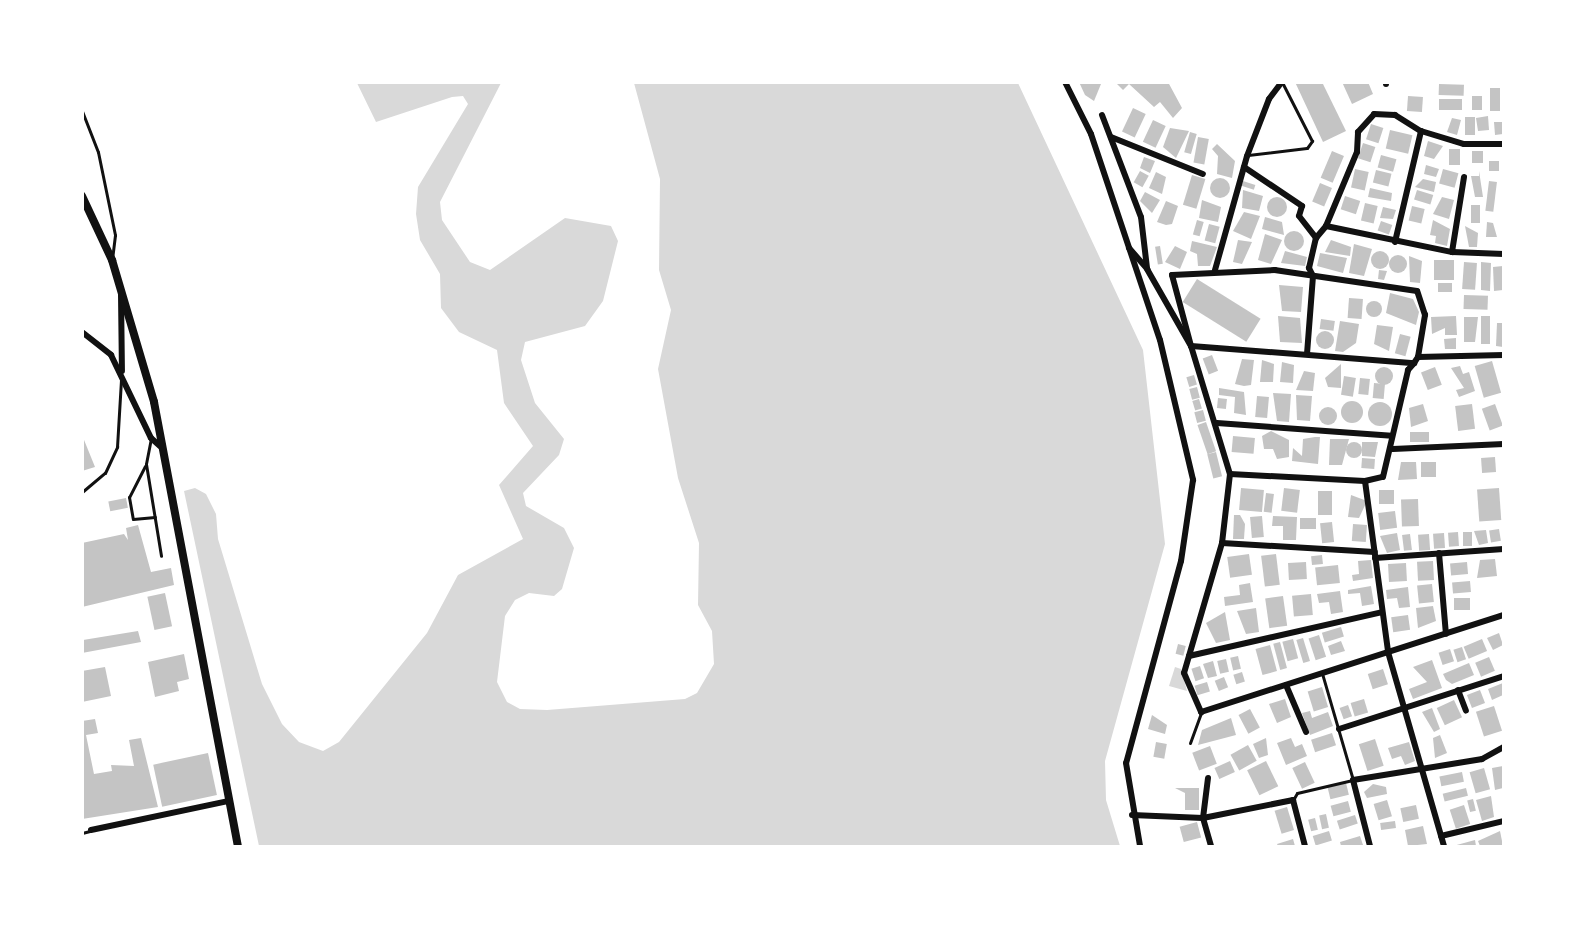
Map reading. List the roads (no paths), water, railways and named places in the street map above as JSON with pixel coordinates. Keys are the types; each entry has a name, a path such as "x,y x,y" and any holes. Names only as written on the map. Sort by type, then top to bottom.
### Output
{"street":[{"path":"1065,82 1091,134 1160,340 1193,480 1181,561 1126,763 1132,815 1140,846"},
{"path":"1215,270 1247,156 1269,99 1282,82"},
{"path":"1307,354 1313,276 1309,268 1316,238 1326,226 1357,152 1358,132 1374,114 1395,115 1420,131 1464,144 1503,144"},
{"path":"1102,115 1141,217 1148,269"},
{"path":"1395,242 1420,131"},
{"path":"1111,137 1203,174"},
{"path":"1244,167 1302,206 1299,216 1316,238"},
{"path":"1452,252 1464,177"},
{"path":"82,196 112,260 143,358 238,846"},
{"path":"1326,226 1452,252 1503,254"},
{"path":"1129,248 1148,269 1191,346"},
{"path":"1230,474 1365,481 1383,477 1393,449 1392,436 1416,360 1425,315 1417,291 1313,276 1215,270 1172,275 1230,474 1222,543 1184,673 1201,712 1503,615"},
{"path":"122,291 122,371"},
{"path":"82,332 122,371 151,438 160,446"},
{"path":"1191,346 1416,360 1503,355"},
{"path":"1216,423 1392,436"},
{"path":"1393,449 1503,444"},
{"path":"1365,481 1388,652 1426,769 1444,846"},
{"path":"1222,543 1375,555 1439,554 1503,549"},
{"path":"1439,554 1446,634"},
{"path":"1189,656 1382,612"},
{"path":"1339,729 1503,676"},
{"path":"1286,685 1306,732"},
{"path":"1458,690 1466,711"},
{"path":"1370,846 1353,780 1482,759 1503,747"},
{"path":"1208,778 1203,818 1211,846"},
{"path":"1132,815 1203,818 1293,800 1305,846"},
{"path":"91,830 229,801"},
{"path":"1441,836 1503,821"}],"lane":[{"path":"1247,156 1306,148 1312,141 1282,82"},
{"path":"82,111 98,153 115,234 112,260"},
{"path":"82,492 105,474 117,447 122,371"},
{"path":"151,438 146,465 129,497 133,519 155,517"},
{"path":"146,465 161,556"},
{"path":"1293,800 1297,793 1353,780 1322,673"},
{"path":"1190,743 1201,712"},
{"path":"82,833 91,830"}]}
